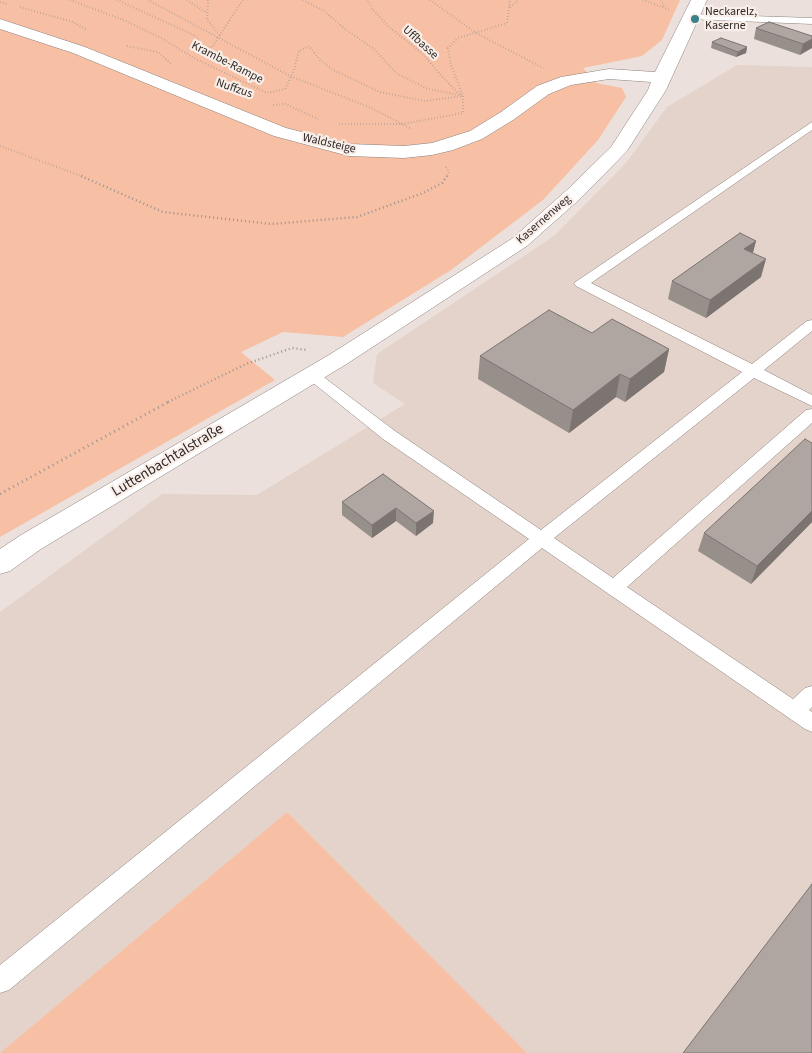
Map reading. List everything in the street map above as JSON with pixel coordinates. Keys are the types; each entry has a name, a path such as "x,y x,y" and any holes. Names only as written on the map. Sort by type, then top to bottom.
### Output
{"street":[{"name":"Kasernenweg","path":"337,360 520,242 574,194 618,151 657,90 699,0"},
{"name":"Waldsteige","path":"0,24 79,50 280,132 349,150 404,152 432,149 476,135 507,116 543,90 567,81 609,74 661,78"},
{"name":"Luttenbachtalstraße","path":"0,563 31,542 337,360"}],"lane":[{"path":"690,19 812,21"},
{"path":"812,125 581,283 812,401"},
{"path":"0,981 541,539 812,324"},
{"path":"312,375 389,435 812,723"},
{"path":"614,588 812,414"},
{"path":"795,711 812,694"}],"path":[{"name":"Krambe-Rampe","path":"70,0 126,21 161,38 194,58 267,93 284,90 291,76 299,51 308,46 319,60 332,70 380,92 424,101 463,96"},
{"path":"118,0 196,36 202,47 212,46 243,0"},
{"path":"148,0 220,35"},
{"path":"186,0 207,13"},
{"path":"0,146 77,174 163,212 196,218 271,224 320,221 357,216 423,193 442,183 449,173 444,162 412,129 369,107 291,76 224,39 207,20 208,0"},
{"path":"304,0 324,11 345,29 374,49 396,73 428,89 463,96"},
{"name":"Uffbasse","path":"368,0 372,9 390,28 422,53 444,79 463,96"},
{"path":"430,0 476,33 567,81"},
{"path":"339,124 402,124 463,114 463,96 451,65 448,48 458,38 507,23 510,0"},
{"path":"509,8 520,0"},
{"path":"643,0 664,7 661,0"},
{"path":"0,2 9,4"},
{"path":"18,7 73,22 88,30"},
{"path":"119,44 158,52 172,64"},
{"name":"Nuffzus","path":"269,105 285,104 321,120"},
{"path":"0,494 143,414 246,364 292,348 315,352 337,360"}],"shaded area":[{"path":"0,0 680,0 662,40 642,56 583,68 596,83 622,88 626,97 598,140 543,200 451,270 343,337 283,332 241,352 275,380 0,537"},
{"path":"737,65 812,67 812,1053 527,1053 287,812 0,1053 0,612 162,494 257,495 405,404 373,383 377,354 554,236 626,163 667,107"},
{"path":"287,812 527,1053 0,1053"}],"building":[{"path":"769,22 812,36 812,39 803,44 756,28"},
{"path":"721,38 747,47 738,52 712,42"},
{"path":"740,233 756,241 744,249 766,259 710,300 672,281"},
{"path":"549,310 592,333 612,319 669,349 630,379 620,374 573,410 480,356"},
{"path":"805,439 812,443 812,511 757,566 704,533"},
{"path":"383,474 434,511 416,523 396,508 372,525 342,502"},
{"path":"812,884 812,1053 683,1053"}],"place":[{"name":"Neckarelz, Kaserne","path":"695,19"}]}
